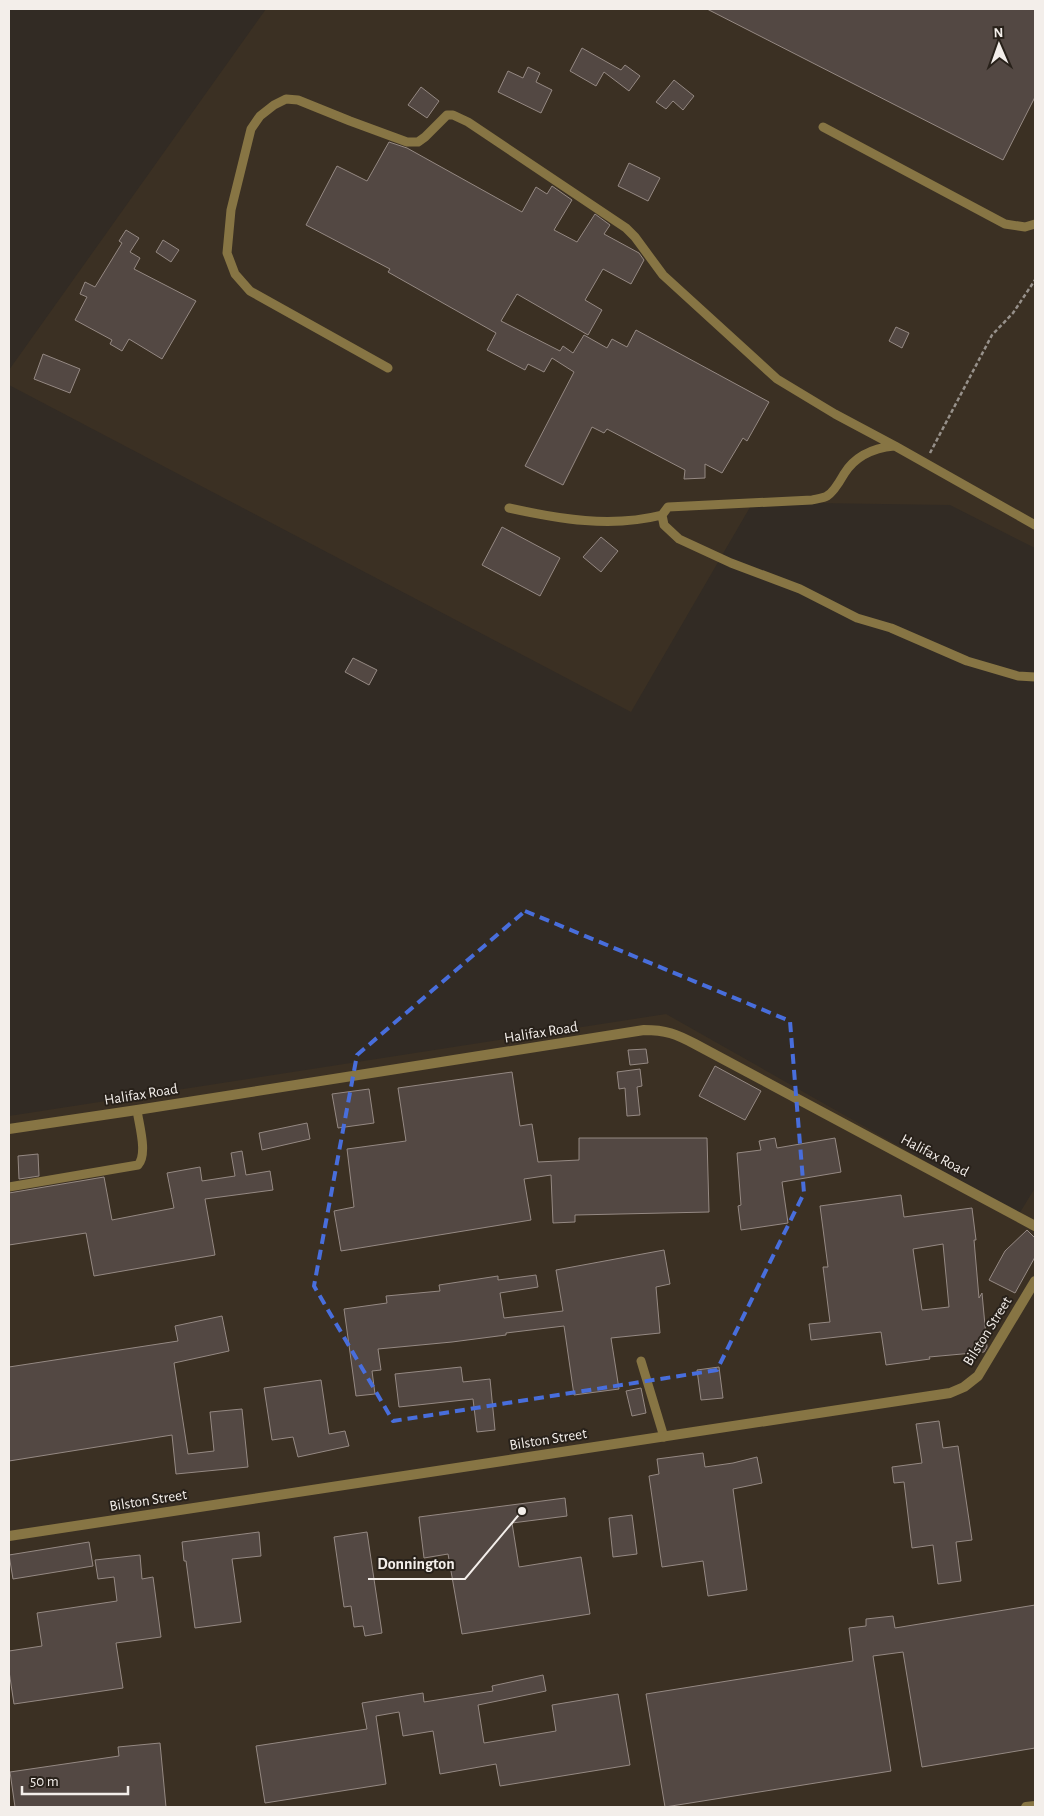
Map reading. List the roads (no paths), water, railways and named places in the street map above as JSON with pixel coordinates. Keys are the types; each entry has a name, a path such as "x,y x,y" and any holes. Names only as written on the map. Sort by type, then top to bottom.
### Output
{"street":[{"name":"Halifax Road","path":"9,1129 644,1030 662,1030 678,1035 1035,1226"},
{"name":"Bilston Street","path":"9,1536 950,1393 964,1387 978,1376 1035,1281"},
{"path":"1026,1807 1035,1806"}],"lane":[{"path":"388,368 250,291 236,274 227,253 231,210 251,129 260,116 274,105 286,99 298,100 407,142 418,142 425,138 447,115 454,115 468,122 626,228 635,237 663,275 777,380 1035,525"},
{"path":"823,127 1004,224 1026,227 1035,224"},
{"path":"509,508 552,518 615,522 662,515 668,507 685,505 725,506 812,500 828,496 848,468 861,457 877,448 895,446"},
{"path":"662,515 664,524 679,539 731,563 800,589 857,618 891,628 967,662 1018,676 1035,678"},
{"path":"9,1187 138,1165 142,1160 143,1153 137,1110"},
{"path":"641,1361 664,1437"}],"place":[{"name":"Donnington","path":"522,1511"}]}
